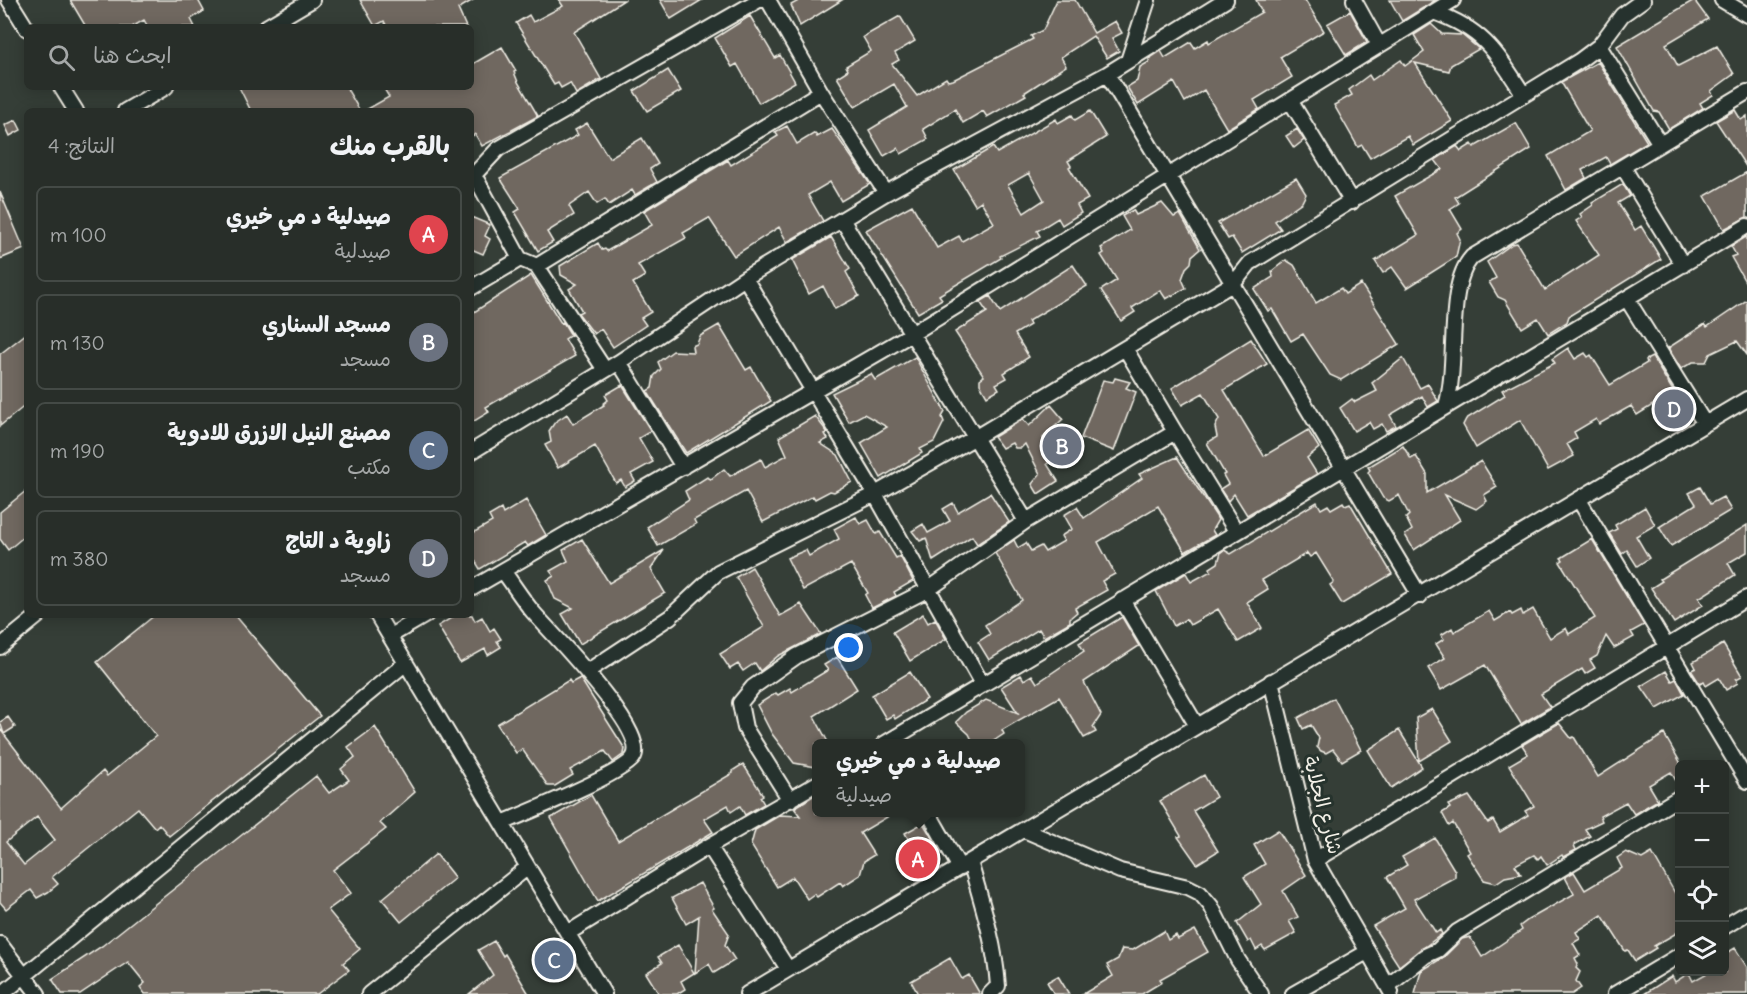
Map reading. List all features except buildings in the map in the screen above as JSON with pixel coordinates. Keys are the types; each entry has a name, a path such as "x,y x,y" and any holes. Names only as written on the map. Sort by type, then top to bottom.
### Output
{"street":[{"path":"9,0 24,24"},
{"path":"271,24 312,0"},
{"path":"474,174 498,149 759,0"},
{"path":"768,0 821,92 886,193"},
{"path":"1128,61 1148,0"},
{"path":"474,450 620,362 745,278 886,193 1107,74 1226,0"},
{"path":"1354,0 1379,45"},
{"path":"474,587 913,333 1453,0"},
{"path":"588,671 670,618 718,572 874,494 976,437 1234,283 1250,263 1579,61 1599,46 1622,15 1643,0"},
{"path":"1722,0 1747,15"},
{"path":"1434,12 1469,27 1487,40 1524,95"},
{"path":"1599,46 1660,144"},
{"path":"1107,74 1420,596"},
{"path":"64,90 74,108"},
{"path":"130,108 161,90"},
{"path":"537,266 821,92"},
{"path":"1446,406 1453,373 1457,294 1463,267 1472,257 1747,92"},
{"path":"1291,102 1352,202"},
{"path":"1623,167 1683,265"},
{"path":"474,179 478,182 520,259 537,266 605,370"},
{"path":"843,221 1026,521"},
{"path":"893,739 1747,226"},
{"path":"474,286 520,259"},
{"path":"745,278 874,494 982,684"},
{"path":"1627,299 1705,424"},
{"path":"1125,348 1236,531"},
{"path":"620,362 683,467"},
{"path":"747,994 1271,681 1420,596 1747,399"},
{"path":"790,800 744,728 740,703 753,687 797,656 929,589 1026,521 1176,432"},
{"path":"1579,500 1666,646 1730,766 1747,781"},
{"path":"502,823 604,776 634,757 637,748 630,731 588,671 531,609 503,571"},
{"path":"1315,860 1747,598"},
{"path":"1122,600 1197,726"},
{"path":"0,647 35,618"},
{"path":"379,618 604,994"},
{"path":"390,636 421,618"},
{"path":"2,994 406,663"},
{"name":"شارع الجلابة","path":"1271,681 1315,860 1390,990"},
{"path":"568,933 708,846 812,786"},
{"path":"1390,990 1425,956 1438,950 1457,932 1675,800"},
{"path":"930,817 965,865 989,924 996,991"},
{"path":"1024,830 1120,871 1188,887 1200,893 1211,906 1238,960 1261,994"},
{"path":"708,846 788,969"},
{"path":"369,994 528,867"},
{"path":"1729,924 1747,913"},
{"path":"0,944 38,994"},
{"path":"1293,994 1367,952"},
{"path":"1615,994 1675,958"}],"place":[{"name":"زاوية د التاج","path":"1674,409"},
{"name":"مسجد السناري","path":"1062,446"},
{"name":"صيدلية د مي خيري","path":"918,859"},
{"name":"مصنع النيل الازرق للادوية","path":"554,960"}]}
